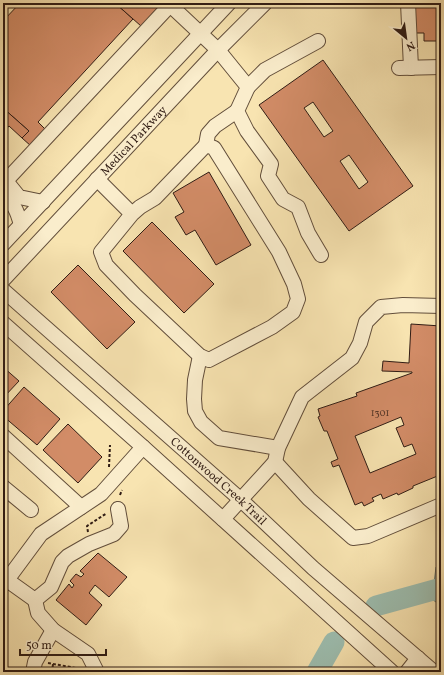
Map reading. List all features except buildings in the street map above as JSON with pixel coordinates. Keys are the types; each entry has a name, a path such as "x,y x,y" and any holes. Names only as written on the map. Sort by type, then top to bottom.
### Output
{"street":[{"name":"Medical Parkway","path":"3,244 230,3"},
{"name":"Medical Parkway","path":"3,280 218,50 265,3"},
{"path":"408,3 405,68 441,67"},
{"path":"4,186 171,4 218,50 248,86"},
{"path":"206,145 214,148 279,252 294,284 298,299 293,312 272,326 209,360 200,356 135,295 106,264 101,252 132,214 155,198 206,145 208,134 215,126 237,111 248,86 265,70 318,41"},
{"path":"237,111 247,131 270,164 268,176 283,199 298,207 308,233 321,255"},
{"path":"97,178 132,214"},
{"path":"4,186 19,197 43,202"},
{"path":"4,186 18,213 21,225"},
{"name":"Cottonwood Creek Trail","path":"3,290 240,499 313,568 434,672"},
{"path":"223,519 276,462 278,448 302,397 352,358 360,343 366,322 381,307 403,304 441,306"},
{"name":"Cottonwood Creek Trail","path":"3,323 392,672"},
{"path":"200,356 195,380 194,399 195,411 201,422 219,438 278,448"},
{"path":"3,436 81,507"},
{"path":"97,672 88,654 53,630 38,614 35,600 4,580 41,534 101,494 143,447"},
{"path":"276,462 310,499 353,538 368,536 441,505"},
{"path":"3,487 31,510"},
{"path":"35,600 50,586 62,562 68,556 89,544 114,534 120,526 113,511"},
{"path":"33,672 35,662 53,630"},
{"path":"407,672 418,658"}],"path":[{"path":"109,467 110,445"},
{"path":"88,533 87,526 113,511"},
{"path":"52,672 53,664 76,668 78,672"}],"shaded area":[{"path":"441,565 441,606 432,599 436,567"}],"waterway":[{"path":"376,606 441,588"},
{"path":"317,672 334,642"}]}
